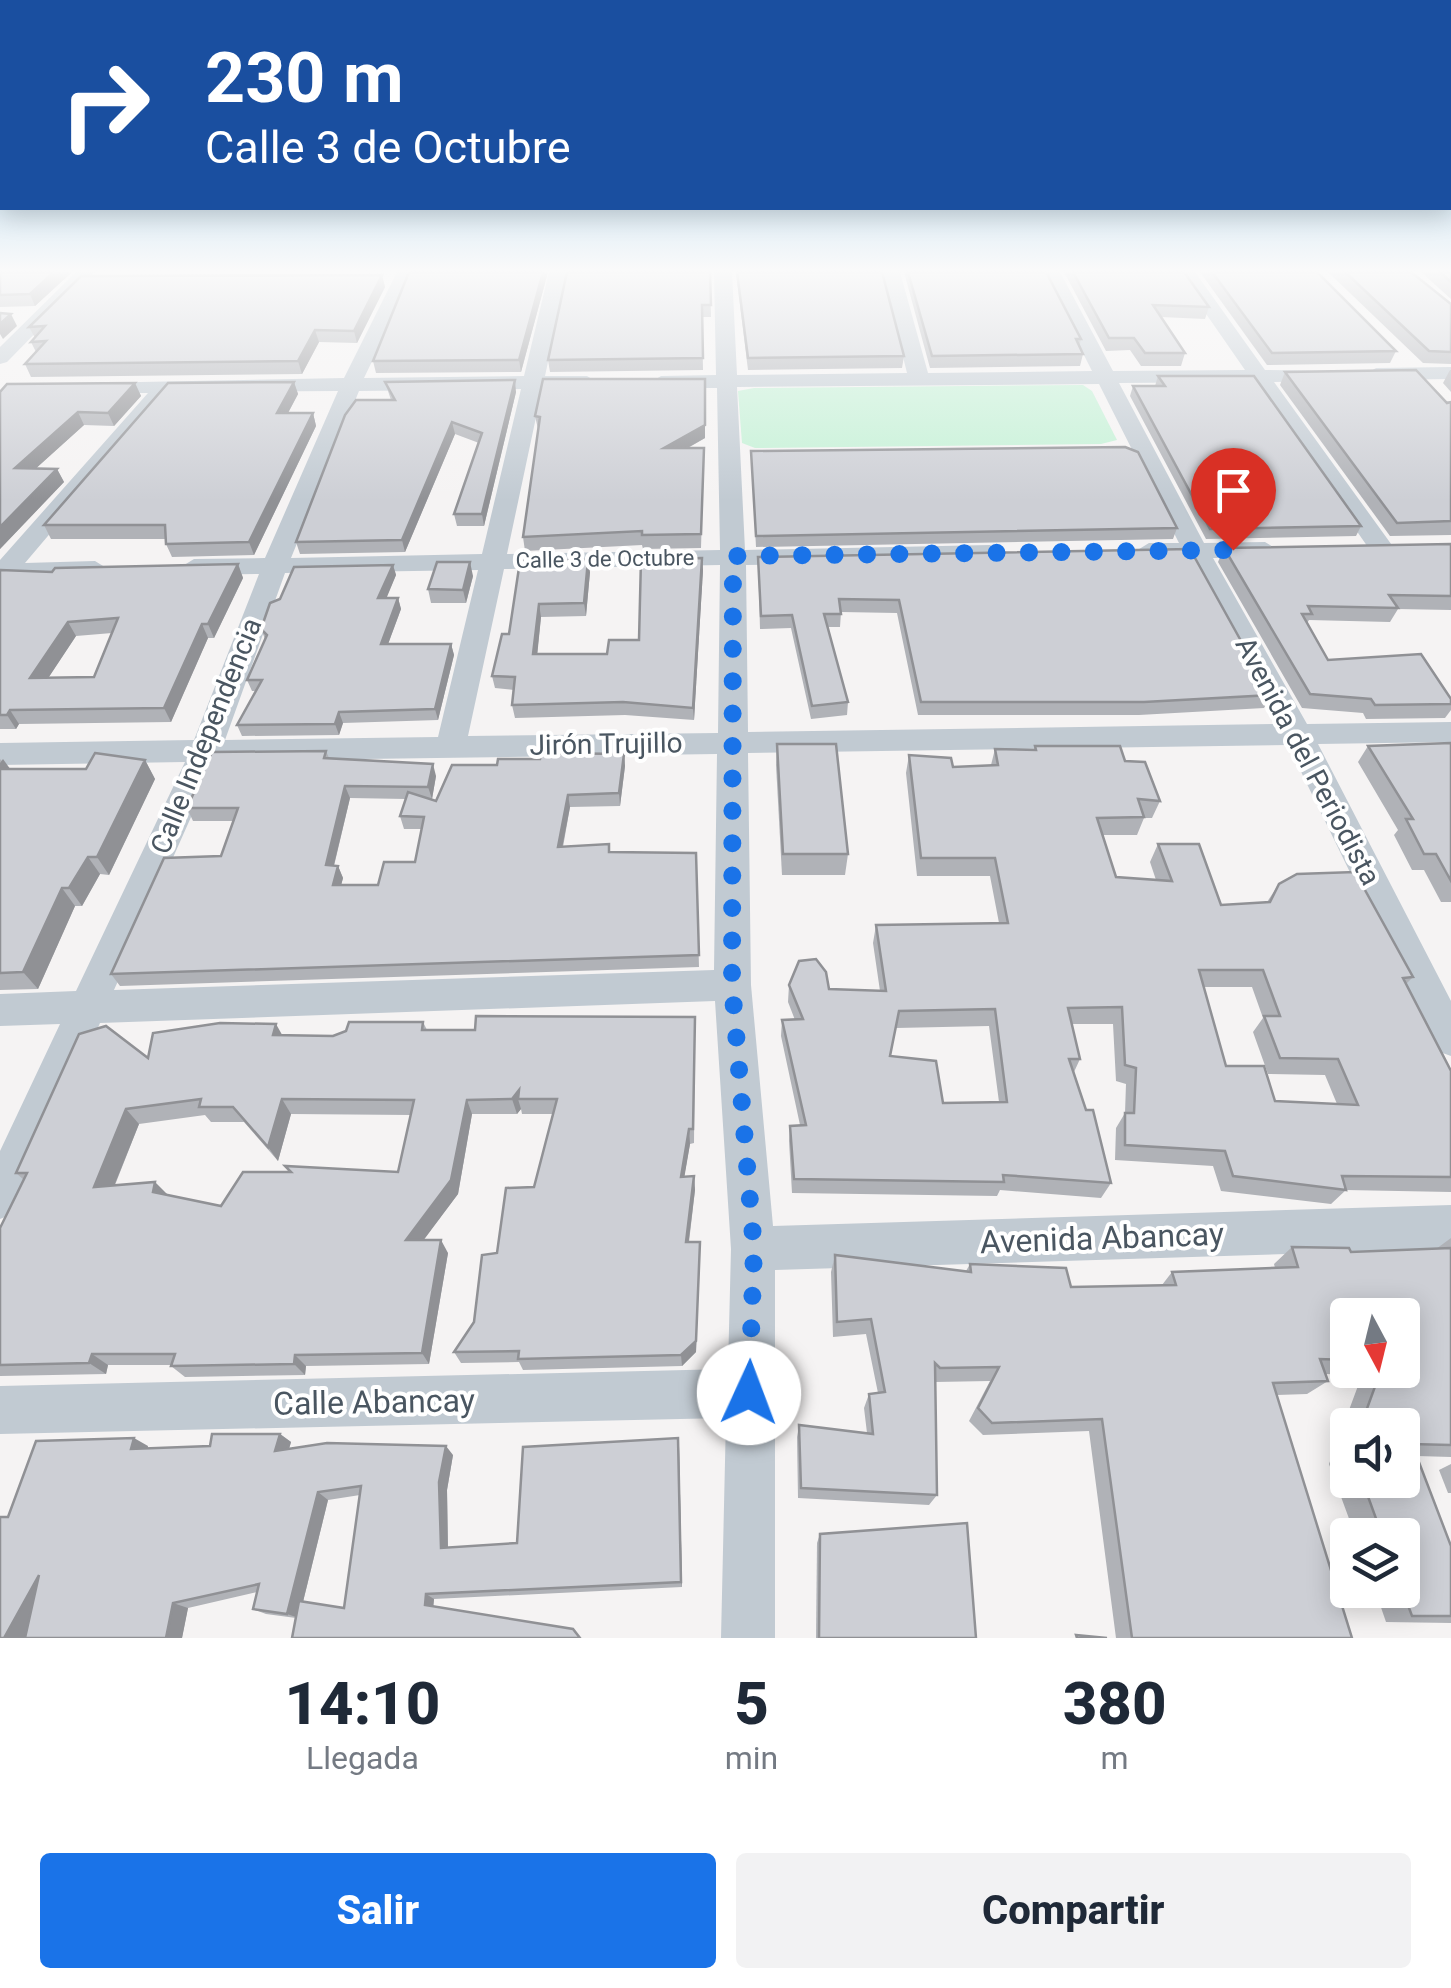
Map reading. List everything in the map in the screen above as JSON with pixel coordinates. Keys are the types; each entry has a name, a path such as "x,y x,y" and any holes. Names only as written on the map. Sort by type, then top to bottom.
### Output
{"street":[{"name":"Calle Independencia","path":"0,1198 206,750 274,565 365,348"},
{"path":"451,746 541,348"},
{"path":"724,348 724,381 742,452 733,556 732,985 754,1249 748,1638"},
{"path":"910,348 918,379"},
{"name":"Avenida del Periodista","path":"1088,348 1134,447 1299,737 1451,1039"},
{"path":"1242,348 1390,547 1344,548"},
{"path":"1390,348 1439,397"},
{"path":"648,382 1451,373"},
{"path":"73,387 610,382"},
{"path":"2,571 164,387"},
{"path":"1119,552 1288,549"},
{"name":"Calle 3 de Octubre","path":"159,568 1022,552"},
{"path":"2,571 120,568"},
{"name":"Jirón Trujillo","path":"0,754 1451,732"},
{"path":"0,1010 732,985"},
{"name":"Avenida Abancay","path":"754,1249 1451,1227"},
{"name":"Calle Abancay","path":"0,1410 749,1393"}],"green space":[{"path":"1083,385 1092,391 1117,440 1101,444 755,448 742,443 738,391 754,388"}],"building":[{"path":"39,348 305,348 298,361 25,364"},
{"path":"378,348 522,348 519,360 373,361"},
{"path":"550,348 703,348 703,358 548,360"},
{"path":"747,348 902,348 904,356 748,358"},
{"path":"930,348 1080,348 1083,354 932,356"},
{"path":"1142,348 1182,348 1185,353 1145,353"},
{"path":"1269,348 1396,351 1272,353"},
{"path":"1426,348 1451,348 1451,352"},
{"path":"1416,370 1447,403 1451,402 1451,521 1397,523 1285,372"},
{"path":"1158,376 1254,376 1361,526 1210,529 1133,386 1165,386"},
{"path":"543,379 705,379 705,425 664,448 704,448 701,534 642,535 642,531 523,537 540,417 535,416"},
{"path":"515,380 482,514 454,514 482,433 452,422 402,540 296,542 345,415 356,400 395,400 385,382"},
{"path":"294,382 277,413 313,413 249,542 166,544 165,525 44,525 168,383"},
{"path":"135,383 108,413 78,412 15,468 57,469 0,527 0,392 7,384"},
{"path":"1125,447 1138,452 1177,528 756,536 751,451"},
{"path":"1451,544 1451,596 1389,595 1398,608 1308,606 1312,614 1302,614 1328,660 1421,654 1451,704 1375,705 1371,699 1310,694 1224,548"},
{"path":"1190,549 1271,695 1144,702 921,702 899,600 839,599 841,614 824,614 848,702 812,706 792,615 761,616 758,557"},
{"path":"702,558 693,708 623,702 512,705 515,677 492,676 502,634 509,634 520,561 588,560 584,603 539,604 533,654 607,654 609,640 639,640 641,559"},
{"path":"437,562 470,562 463,590 428,589"},
{"path":"238,564 208,624 202,624 164,708 10,710 7,715 0,715 0,570 52,572 55,568","holes":["118,618 94,677 30,678 68,622"]},
{"path":"393,565 378,598 398,598 381,644 451,644 435,709 339,712 335,724 237,725 262,680 247,680 267,635 261,629 270,603 280,599 294,567"},
{"path":"1451,743 1451,881 1436,854 1424,854 1406,819 1413,819 1368,746"},
{"path":"777,744 836,744 848,854 783,854"},
{"path":"1035,746 1120,746 1125,761 1145,762 1160,801 1138,799 1144,817 1097,818 1116,877 1172,881 1158,844 1199,844 1221,905 1270,902 1279,884 1297,874 1355,872 1413,977 1403,978 1451,1071 1451,1177 1342,1176 1346,1190 1233,1176 1225,1151 1125,1145 1125,1113 1134,1113 1136,1068 1125,1065 1122,1007 1068,1008 1080,1059 1069,1059 1086,1110 1093,1110 1111,1183 1003,1175 1004,1182 794,1179 790,1126 806,1125 782,1020 803,1019 789,985 799,961 816,959 826,972 829,989 886,991 876,925 1008,923 995,858 921,858 909,755 951,758 953,767 998,765 995,749 1036,750","holes":["1199,970 1263,970 1280,1016 1264,1016 1280,1058 1338,1059 1358,1105 1275,1101 1264,1066 1226,1066","995,1009 1007,1102 943,1103 936,1061 890,1056 899,1011"]},
{"path":"326,751 324,758 433,764 428,787 345,786 326,865 338,866 333,885 378,885 384,862 415,862 424,817 400,816 408,792 436,801 452,765 497,765 498,759 540,759 541,753 624,754 619,793 568,795 558,847 609,844 609,852 696,853 699,955 111,974 164,858 221,856 238,808 187,808 212,752"},
{"path":"95,753 145,760 97,857 88,857 69,888 62,888 23,972 0,973 0,769 86,769"},
{"path":"476,1016 695,1017 693,1129 689,1129 681,1177 694,1176 686,1242 700,1242 696,1341 681,1355 518,1359 519,1351 454,1352 474,1322 482,1255 497,1253 506,1188 534,1187 557,1099 518,1099 519,1090 512,1099 467,1100 451,1180 406,1240 441,1240 422,1353 295,1355 294,1364 171,1366 175,1354 92,1354 89,1363 0,1365 0,1228 27,1173 16,1173 79,1034 106,1026 148,1058 153,1033 220,1023 276,1024 273,1035 333,1036 346,1031 349,1022 423,1022 422,1030 475,1030","holes":["201,1099 199,1107 233,1107 268,1147 282,1099 414,1100 398,1172 285,1166 291,1172 243,1172 221,1206 153,1192 155,1182 94,1187 126,1109"]},
{"path":"1292,1247 1349,1248 1351,1252 1451,1248 1451,1445 1420,1444 1420,1408 1367,1408 1374,1388 1420,1388 1420,1298 1330,1298 1330,1359 1320,1359 1328,1381 1273,1383 1330,1567 1330,1608 1343,1608 1352,1638 1132,1638 1102,1419 992,1423 978,1408 999,1367 940,1368 935,1363 937,1495 801,1488 799,1425 873,1434 869,1394 885,1392 871,1319 837,1322 835,1255 971,1272 970,1264 1066,1268 1071,1287 1176,1285 1172,1272 1298,1267"},
{"path":"212,1434 280,1434 275,1451 327,1443 446,1446 439,1482 441,1548 517,1543 523,1447 678,1438 681,1582 426,1594 425,1605 573,1629 580,1638 292,1638 299,1601 344,1608 361,1486 318,1492 287,1614 253,1609 259,1584 173,1603 166,1638 25,1638 39,1575 4,1638 0,1638 0,1517 8,1517 36,1441 134,1438 131,1449 210,1446"},
{"path":"1420,1465 1451,1546 1451,1616 1412,1616 1409,1608 1420,1608 1420,1518 1376,1518 1369,1498 1420,1498"},
{"path":"967,1523 976,1638 819,1638 820,1534"}],"route":[{"path":"749,1393 754,1249 732,985 733,556 1233,550"}]}
